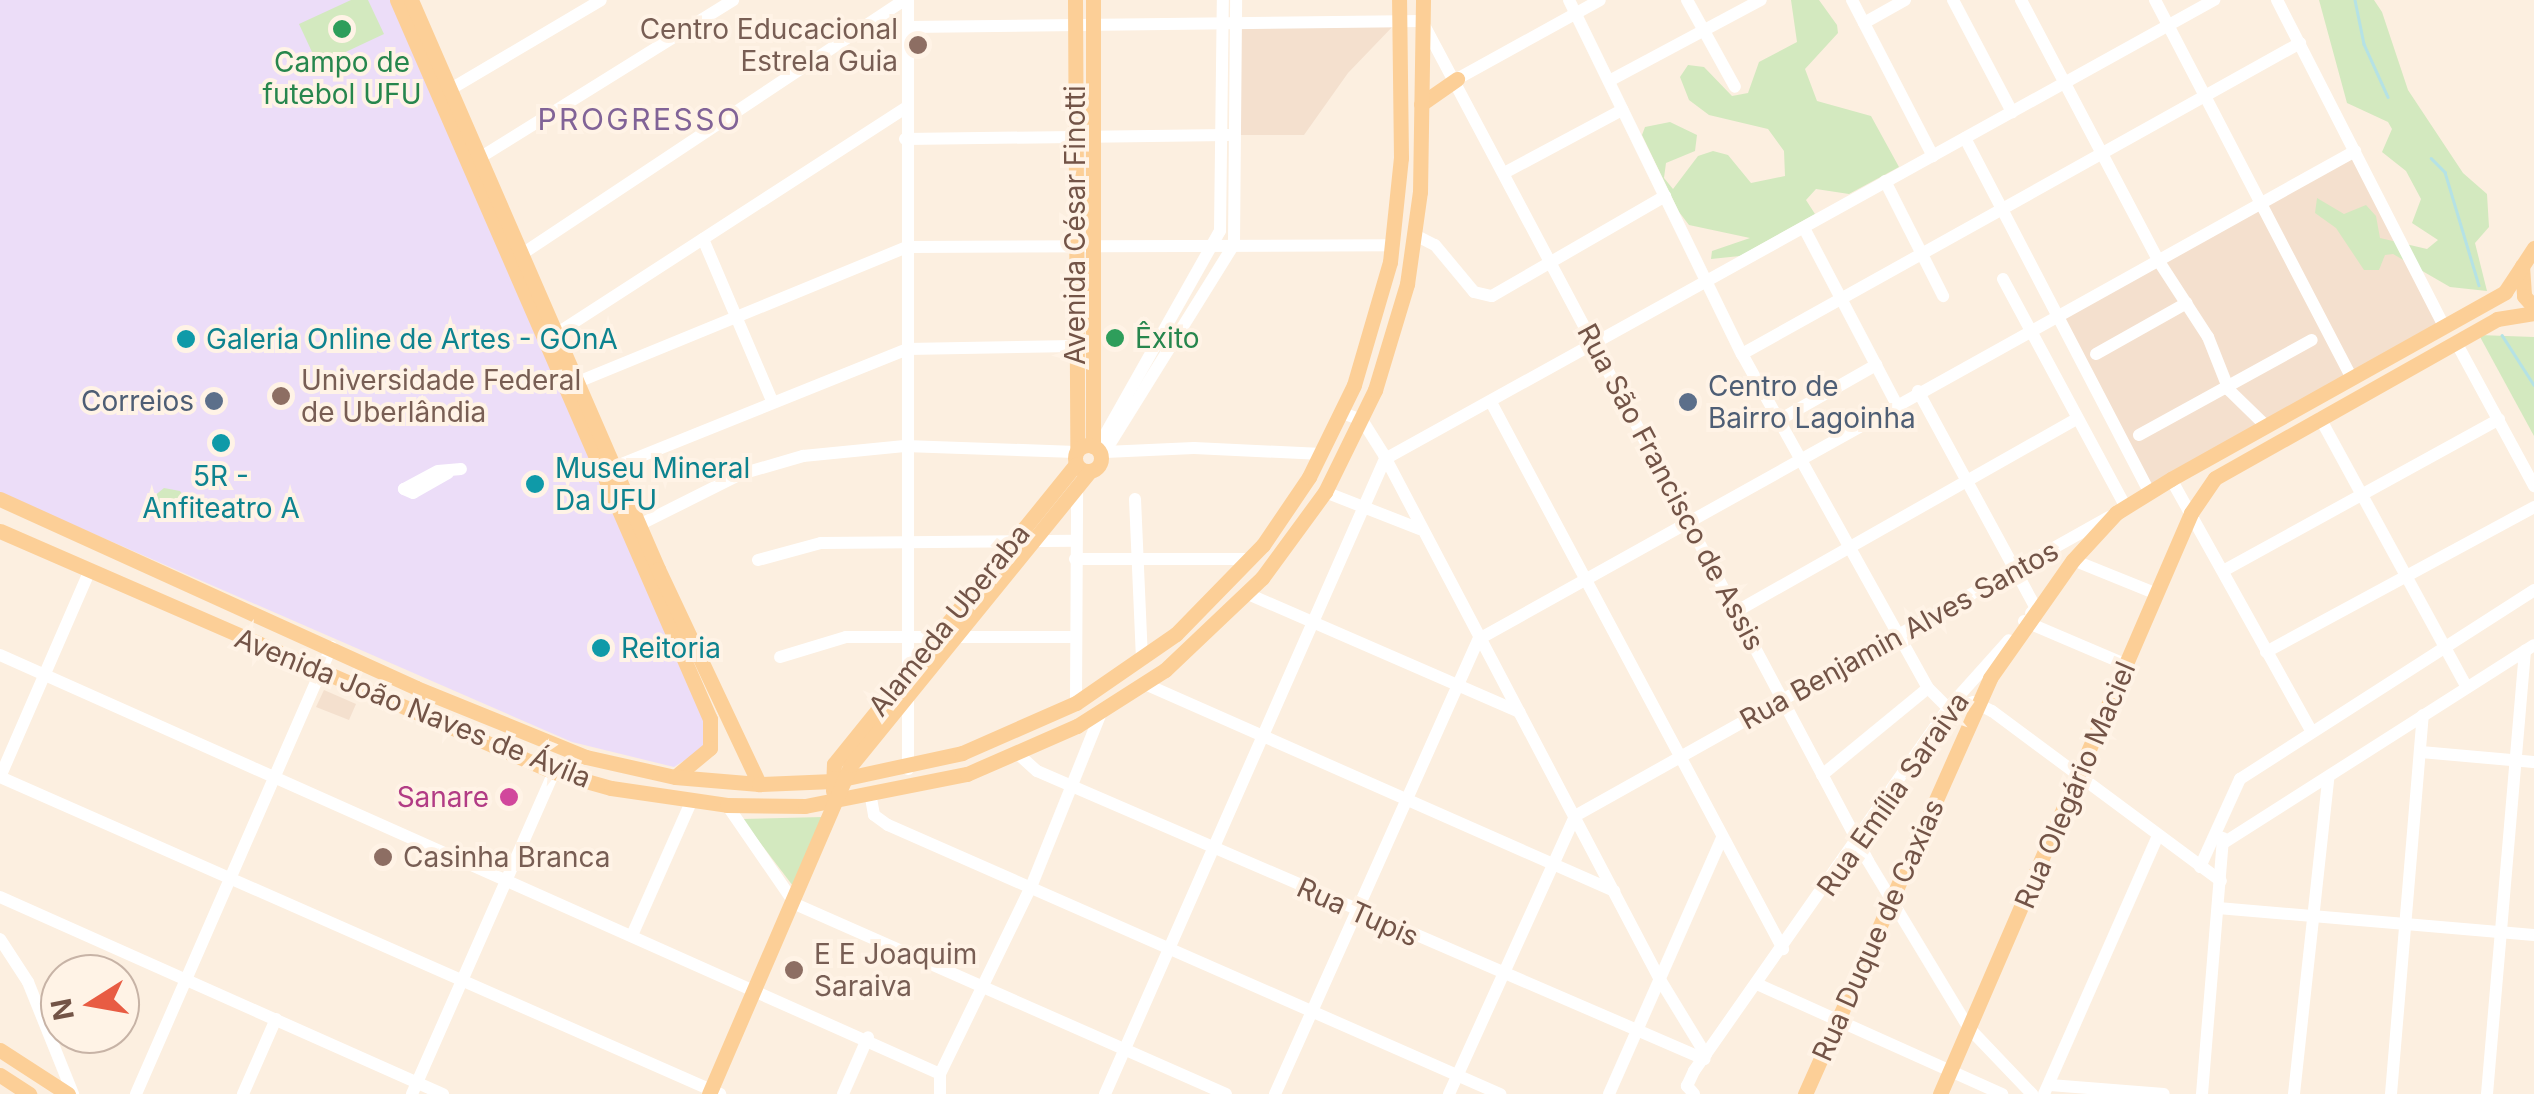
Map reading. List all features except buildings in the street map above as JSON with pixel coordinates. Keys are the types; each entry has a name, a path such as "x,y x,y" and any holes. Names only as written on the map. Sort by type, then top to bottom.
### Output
{"main road":[{"name":"Avenida César Finotti","path":"1075,0 1089,455"},
{"name":"Avenida César Finotti","path":"1082,135 1092,0"},
{"name":"Avenida João Naves de Ávila","path":"0,499 556,747 675,777 759,784 838,779 908,768 1001,739 1076,703 1142,660 1202,611 1250,559 1322,454 1342,413 1379,309 1393,246 1401,158 1400,0"},
{"name":"Avenida João Naves de Ávila","path":"0,531 554,772 691,802 836,804 943,782 1018,754 1100,713 1145,684 1248,594 1325,492 1362,420 1402,306 1415,235 1422,0"},
{"path":"411,1 445,93 571,385 677,623 759,784"},
{"path":"1421,104 1457,79"},
{"path":"445,93 482,157 556,334 571,385 639,524 677,623 714,734 703,759 675,777"},
{"name":"Avenida César Finotti","path":"1082,245 1074,346 1089,455"},
{"name":"Rua Benjamin Alves Santos","path":"2121,510 2505,292 2534,248"},
{"path":"2320,418 2501,319 2534,310 2520,283 2523,262"},
{"path":"2416,341 2424,361"},
{"name":"Rua Olegário Maciel","path":"1940,1094 2191,513 2215,478 2320,418"},
{"name":"Alameda Uberaba","path":"838,779 1077,486 1089,455"},
{"name":"Alameda Uberaba","path":"838,779 834,764 1010,542 1089,455"},
{"path":"2036,608 2121,510"},
{"name":"Rua Duque de Caxias","path":"1804,1094 1980,704 2036,608"},
{"path":"353,685 368,666"},
{"path":"713,1093 836,804 838,779"},
{"path":"0,1050 71,1094"},
{"path":"0,1075 29,1094"}],"street":[{"path":"445,93 601,0"},
{"path":"482,157 732,0"},
{"path":"522,254 906,0 908,768"},
{"path":"1223,0 1234,244"},
{"path":"1214,245 1222,216 1236,0"},
{"path":"1457,79 1572,7 1600,0"},
{"path":"1687,0 1735,87"},
{"path":"1609,82 1761,0"},
{"path":"1852,0 1932,156"},
{"path":"1864,23 1906,0"},
{"path":"1952,0 2012,112"},
{"path":"2021,0 2158,260 2187,303 2229,390 2265,425"},
{"path":"2155,0 2351,377"},
{"path":"1106,1094 1260,735 1385,459 1492,404 2214,0"},
{"path":"2277,0 2444,326"},
{"path":"1572,7 1742,354 1928,688 1948,708 1980,704 2221,881"},
{"path":"908,27 1237,27 1422,21"},
{"name":"Rua São Francisco de Assis","path":"1422,21 1457,79 1891,901 1968,1028 2032,1094"},
{"path":"1742,354 2300,43"},
{"path":"556,334 907,106"},
{"path":"1506,172 1622,110"},
{"path":"906,139 1229,135"},
{"path":"1965,138 2150,492"},
{"path":"1276,1094 1455,684 1479,639 2354,150"},
{"path":"1885,181 1943,296"},
{"path":"1415,235 1435,246 1474,292 1485,296 1665,196"},
{"path":"1804,228 1896,403"},
{"path":"703,239 772,401"},
{"name":"Alameda Uberaba","path":"1089,455 1234,244"},
{"name":"Alameda Uberaba","path":"1089,455 1214,245"},
{"path":"571,385 907,247 1393,246"},
{"path":"2002,279 2032,330 2121,510"},
{"path":"2096,354 2187,303"},
{"path":"2139,435 2229,390 2312,340"},
{"path":"2456,344 2534,486"},
{"path":"614,468 907,349 1074,346"},
{"path":"1778,420 1876,365"},
{"path":"1918,391 2036,608"},
{"path":"1492,404 1783,950"},
{"path":"1342,413 1362,420 1385,459 1659,978 1705,1057"},
{"path":"2320,418 2467,688"},
{"path":"2223,571 2499,419"},
{"path":"1737,611 2077,420"},
{"path":"639,524 769,464 905,446 1089,455 1194,448 1322,454"},
{"path":"2171,479 2311,732"},
{"path":"1076,703 1073,637 1077,486"},
{"path":"1325,492 1420,530"},
{"path":"1136,500 1142,660"},
{"path":"2266,652 2534,507"},
{"name":"Rua Benjamin Alves Santos","path":"1575,816 2121,510"},
{"path":"758,560 808,544 1074,541"},
{"path":"1075,559 1250,559"},
{"path":"2074,560 2157,594"},
{"path":"89,572 0,777 713,1093"},
{"path":"2200,867 2220,837 2240,778 2534,590"},
{"path":"1248,594 1309,625 1520,712"},
{"path":"2025,622 2127,664"},
{"name":"Rua Emília Saraiva","path":"1691,1090 1705,1057 1948,708 2025,622"},
{"path":"780,657 822,640 1073,637"},
{"path":"136,1094 331,647"},
{"path":"2220,837 2328,779 2529,648"},
{"path":"2487,1094 2527,762 2529,648"},
{"path":"0,655 868,1037 940,1074"},
{"path":"1145,684 1614,891"},
{"path":"1822,776 1928,688"},
{"path":"943,1093 940,1074 980,984 1032,887 1075,786 1100,713"},
{"path":"2391,1094 2423,715"},
{"path":"2421,752 2527,762"},
{"name":"Rua Tupis","path":"1018,754 1032,768 1213,848 1635,1032 1705,1057"},
{"path":"415,1088 554,772"},
{"path":"2294,1094 2328,779"},
{"path":"870,798 874,815 888,825 1500,1094"},
{"path":"633,933 691,802"},
{"path":"727,805 795,904 1226,1094"},
{"path":"1449,1094 1575,816"},
{"path":"2158,835 2047,1090 2164,1094"},
{"path":"2202,1094 2221,881 2220,837"},
{"path":"1609,1094 1722,838"},
{"path":"0,897 276,1019 415,1088 444,1094"},
{"path":"2218,908 2534,936"},
{"path":"0,939 28,982 71,1094"},
{"path":"1756,984 2002,1094"},
{"path":"243,1094 276,1019"},
{"path":"843,1094 868,1037"}],"shaded area":[{"name":"Universidade Federal de Uberlândia","path":"0,0 391,0 706,725 704,748 674,767 572,742 0,493"},
{"path":"1396,23 1348,73 1304,135 1236,135 1237,27"},
{"path":"2355,151 2444,326 2149,488 2060,315"},
{"path":"324,690 356,704 349,720 316,707"}],"green space":[{"name":"Campo de futebol UFU","path":"351,0 368,0 384,34 318,65 299,24"},
{"path":"1791,0 1819,0 1837,25 1838,33 1805,69 1817,101 1871,116 1899,167 1849,194 1816,189 1806,200 1815,214 1740,256 1711,259 1712,251 1750,238 1689,225 1679,212 1642,135 1645,127 1670,122 1697,135 1695,151 1666,163 1664,178 1673,189 1698,156 1713,151 1728,155 1751,183 1785,176 1784,151 1768,129 1709,115 1689,100 1680,77 1688,65 1704,67 1732,96 1748,93 1759,62 1797,42"},
{"path":"2319,0 2374,0 2382,12 2408,90 2463,173 2487,194 2489,227 2475,243 2487,291 2450,287 2393,254 2385,255 2379,270 2364,270 2336,228 2315,213 2317,198 2344,214 2366,205 2376,216 2380,238 2427,249 2438,240 2412,223 2421,199 2406,171 2382,152 2392,129 2388,122 2347,103"},
{"path":"2479,335 2534,337 2534,436"},
{"path":"164,488 180,491 191,506 159,508 153,497"},
{"path":"823,817 793,886 742,819"}],"waterway":[{"path":"2355,0 2364,44 2388,97"},
{"path":"2431,158 2445,172 2479,285"},
{"path":"2502,335 2534,385"}],"place":[{"name":"Campo de futebol UFU","path":"342,29"},
{"name":"Centro Educacional Estrela Guia","path":"918,45"},
{"name":"Êxito","path":"1115,338"},
{"name":"Galeria Online de Artes - GOnA","path":"186,339"},
{"name":"Universidade Federal de Uberlândia","path":"281,396"},
{"name":"Correios","path":"214,401"},
{"name":"Centro de Bairro Lagoinha","path":"1688,402"},
{"name":"5R - Anfiteatro A","path":"221,443"},
{"name":"Museu Mineral Da UFU","path":"535,484"},
{"name":"Reitoria","path":"601,648"},
{"name":"Sanare","path":"509,797"},
{"name":"Casinha Branca","path":"383,857"},
{"name":"E E Joaquim Saraiva","path":"794,970"}],"district":[{"name":"PROGRESSO","path":"640,119"}]}
